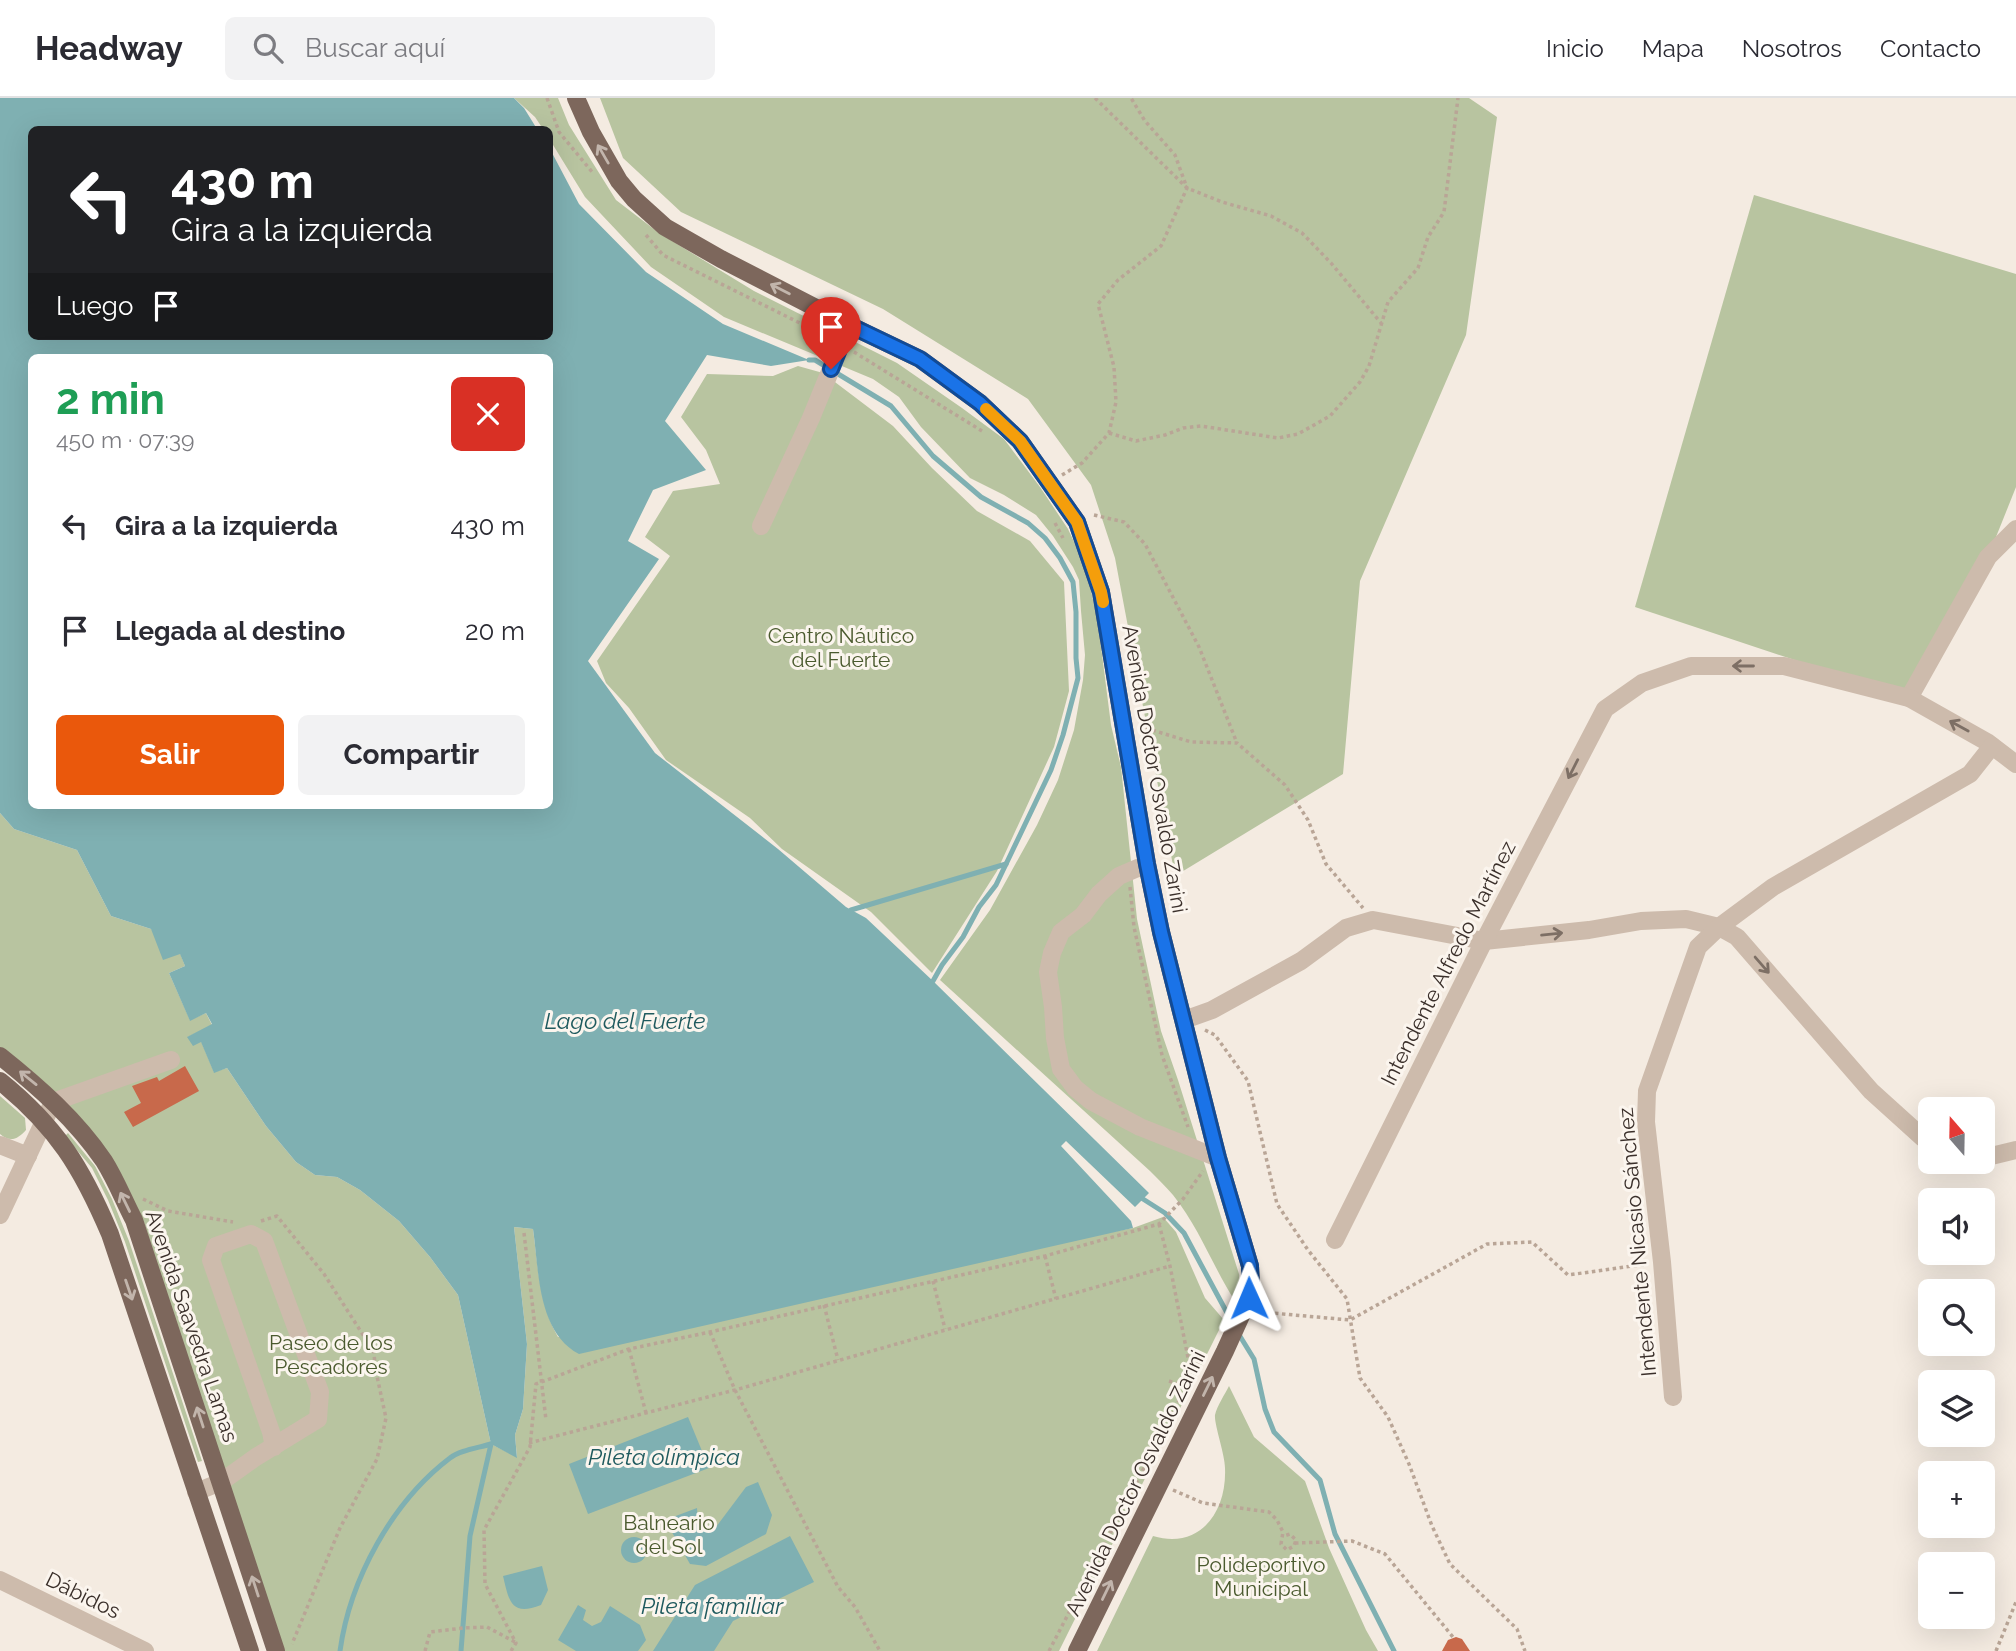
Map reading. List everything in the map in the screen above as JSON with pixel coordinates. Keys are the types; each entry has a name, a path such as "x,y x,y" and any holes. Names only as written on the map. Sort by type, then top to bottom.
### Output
{"main road":[{"name":"Avenida Doctor Osvaldo Zarini","path":"576,98 591,132 619,181 664,227 721,259 920,359 980,403 1020,441 1077,522 1101,592 1161,932 1251,1276 1245,1310 1077,1651"},
{"name":"Avenida Saavedra Lamas","path":"0,1056 33,1082 86,1137 104,1163 134,1220 276,1651"},
{"path":"0,1081 44,1121 68,1151 83,1175 110,1234 247,1650"}],"street":[{"path":"761,526 849,325"},
{"path":"2016,529 1988,557 1909,698 1992,746 2016,764"},
{"name":"Intendente Alfredo Martínez","path":"1335,1240 1484,941 1605,709 1642,683 1691,666 1784,666 1909,698"},
{"name":"Intendente Nicasio Sánchez","path":"1673,1397 1662,1262 1646,1122 1647,1091 1698,947 1773,887 1970,774 1992,746"},
{"path":"1147,864 1118,876 1099,894 1083,915 1061,932 1052,953 1048,972 1061,1069 1075,1088 1091,1101 1140,1126 1218,1158"},
{"path":"1184,1020 1212,1010 1300,961 1346,928 1373,920 1484,941 1589,930 1641,921 1686,919 1720,928 1737,937 1871,1091 1918,1133"},
{"path":"0,1215 53,1102 171,1060"},
{"path":"0,1145 28,1156"},
{"path":"1995,1155 2016,1150"},
{"path":"196,1492 221,1482 317,1419 320,1392 264,1241 251,1234 216,1247 211,1260 274,1447"},
{"name":"Dábidos","path":"0,1580 145,1651"}],"path":[{"path":"547,98 559,132 600,181"},
{"path":"1095,98 1187,188 1222,202 1271,216 1302,233 1381,323"},
{"path":"1049,483 1082,463 1110,433 1116,402 1114,367 1098,304 1118,280 1161,246 1187,188 1175,155 1145,121 1131,98"},
{"path":"1110,433 1136,441 1201,426 1278,438 1298,434 1329,416 1360,383 1369,366 1388,302 1418,268 1427,237 1444,212 1458,98"},
{"path":"645,234 663,255 840,347 926,395 982,431"},
{"path":"1064,505 1124,522 1145,544 1199,647 1237,743 1285,785 1308,820 1326,864 1373,920"},
{"path":"1053,519 1064,541"},
{"path":"1123,723 1191,742 1237,743"},
{"path":"1128,872 1134,927 1159,1042 1195,1149"},
{"path":"1184,1020 1215,1035 1248,1081 1277,1204 1308,1250 1347,1299 1360,1378 1388,1417 1450,1564 1517,1629 1525,1651"},
{"path":"516,1643 485,1584 484,1530 530,1447 536,1384 629,1349 1045,1256 1159,1224 1183,1199 1203,1171 1207,1184"},
{"path":"1159,1224 1191,1374"},
{"path":"524,1233 546,1420"},
{"path":"1245,1310 1350,1320 1487,1244 1532,1242 1568,1275 1662,1262"},
{"path":"1045,1256 1056,1299"},
{"path":"529,1443 735,1390 1170,1266"},
{"path":"933,1281 945,1330"},
{"path":"824,1305 838,1360"},
{"path":"710,1332 735,1390 838,1587 855,1607 880,1651"},
{"path":"629,1349 646,1413"},
{"path":"1049,1651 1200,1360"},
{"path":"1159,1484 1203,1503 1269,1512 1277,1520 1284,1536"},
{"path":"1295,1543 1296,1540 1290,1534 1281,1537 1280,1544 1287,1550 1295,1543 1352,1541 1385,1554 1453,1637"},
{"path":"1996,1651 2016,1602"},
{"path":"425,1651 430,1632 463,1628 487,1627 516,1643"},
{"path":"511,1651 516,1643"}],"green space":[{"path":"514,98 558,98 569,125 616,200 659,233 754,291 897,363 1004,439 1068,529 1086,567 1098,623 1111,725 1121,767 1137,919 1161,1031 1239,1274 1235,1301 1191,1220 1168,1189 940,980 990,910 1037,825 1058,780 1074,730 1085,655 1079,580 1073,567 1036,515 970,478 921,427 899,397 873,379 724,317 651,267 585,197 553,145 553,126 541,126"},
{"path":"600,98 1469,98 1497,117 1466,335 1360,581 1343,774 1175,876 1115,558 1091,485 1028,399 883,309 681,212 623,158"},
{"path":"1754,195 2016,274 2016,487 1988,557 1909,698 1635,607"},
{"name":"Centro Náutico del Fuerte","path":"798,366 823,373 893,426 977,511 1030,541 1064,582 1069,691 1054,747 997,871 932,973 871,912 782,849 750,818 666,760 629,708 606,683 597,661 670,556 645,537 673,491 720,484 706,450 681,417 707,374 773,376"},
{"path":"0,813 14,829 77,850 111,916 151,929 180,953 185,966 169,973 190,1020 206,1013 212,1025 188,1037 201,1041 214,1072 227,1068 266,1126 296,1162 315,1175 337,1177 360,1190 399,1221 430,1257 458,1295 491,1444 517,1457 515,1435 523,1409 527,1344 514,1227 533,1229 543,1298 558,1337 1133,1228 1163,1217 1176,1232 1205,1298 1224,1320 1059,1651 281,1651 144,1223 123,1180 81,1121 35,1074 0,1047"},
{"path":"0,1096 25,1118 26,1130 14,1139 0,1134"},
{"path":"68,1133 95,1166 112,1199 129,1241 202,1461 198,1462 125,1242 108,1200 92,1168 65,1136"},
{"name":"Polideportivo Municipal","path":"1229,1386 1254,1437 1305,1481 1329,1548 1378,1651 1097,1651 1153,1536 1170,1539 1184,1537 1197,1532 1215,1513 1221,1499 1225,1468 1215,1415"}],"water":[{"name":"Lago del Fuerte","path":"0,98 514,98 535,126 28,126 28,340 553,340 553,155 579,204 646,272 723,324 809,360 771,366 707,355 665,421 706,470 653,490 628,541 659,559 588,661 655,753 778,849 846,907 866,918 1149,1193 1135,1207 1066,1141 1061,1146 1131,1221 1133,1228 579,1354 565,1344 548,1316 542,1299 533,1229 514,1227 527,1344 523,1409 515,1435 517,1458 491,1444 458,1295 430,1257 399,1221 360,1190 337,1177 315,1175 296,1162 266,1126 227,1068 214,1073 201,1042 193,1046 187,1037 212,1024 206,1013 190,1021 169,973 185,966 180,954 163,960 151,929 111,916 77,850 14,829 0,813"},
{"name":"Pileta olímpica","path":"688,1417 709,1468 588,1514 569,1464"},
{"path":"758,1482 772,1515 766,1534 706,1566 690,1564 665,1520 697,1508 698,1522 716,1527 746,1487"},
{"name":"Pileta familiar","path":"790,1536 814,1582 733,1621 714,1651 653,1651 695,1585"},
{"path":"634,1537 643,1541 647,1550 643,1559 634,1563 625,1559 621,1550 625,1541"},
{"path":"542,1566 548,1590 541,1605 517,1608 507,1593 503,1576"},
{"path":"578,1605 586,1610 583,1620 592,1626 601,1622 610,1606 640,1625 646,1640 638,1651 576,1651 558,1640"}],"building":[{"path":"185,1066 199,1091 133,1127 124,1112 141,1103 132,1086 157,1077 159,1081"},
{"path":"1456,1637 1462,1639 1470,1651 1442,1651 1448,1640"}],"waterway":[{"path":"809,360 815,360 891,406 933,456 981,497 1028,523 1045,538 1073,582 1078,678 1051,770 996,885 979,907 963,937 933,981"},
{"path":"851,910 1006,864"},
{"path":"1143,1199 1165,1213 1184,1233 1233,1324"},
{"path":"1238,1333 1254,1359 1265,1409 1274,1432 1320,1480 1335,1534 1394,1651"},
{"path":"340,1651 353,1597 364,1570 392,1519 429,1476 450,1458 464,1451 491,1444"},
{"path":"461,1651 470,1536 491,1444"}],"slow traffic":[{"path":"986,409 1020,441 1077,522 1103,602"}],"route":[{"path":"831,369 849,325 920,359 980,403 1020,441 1077,522 1101,592 1161,932 1218,1158 1250,1266 1249,1298"}],"park label":[{"name":"Paseo de los Pescadores","path":"331,1354"},
{"name":"Balneario del Sol","path":"669,1534"}]}
